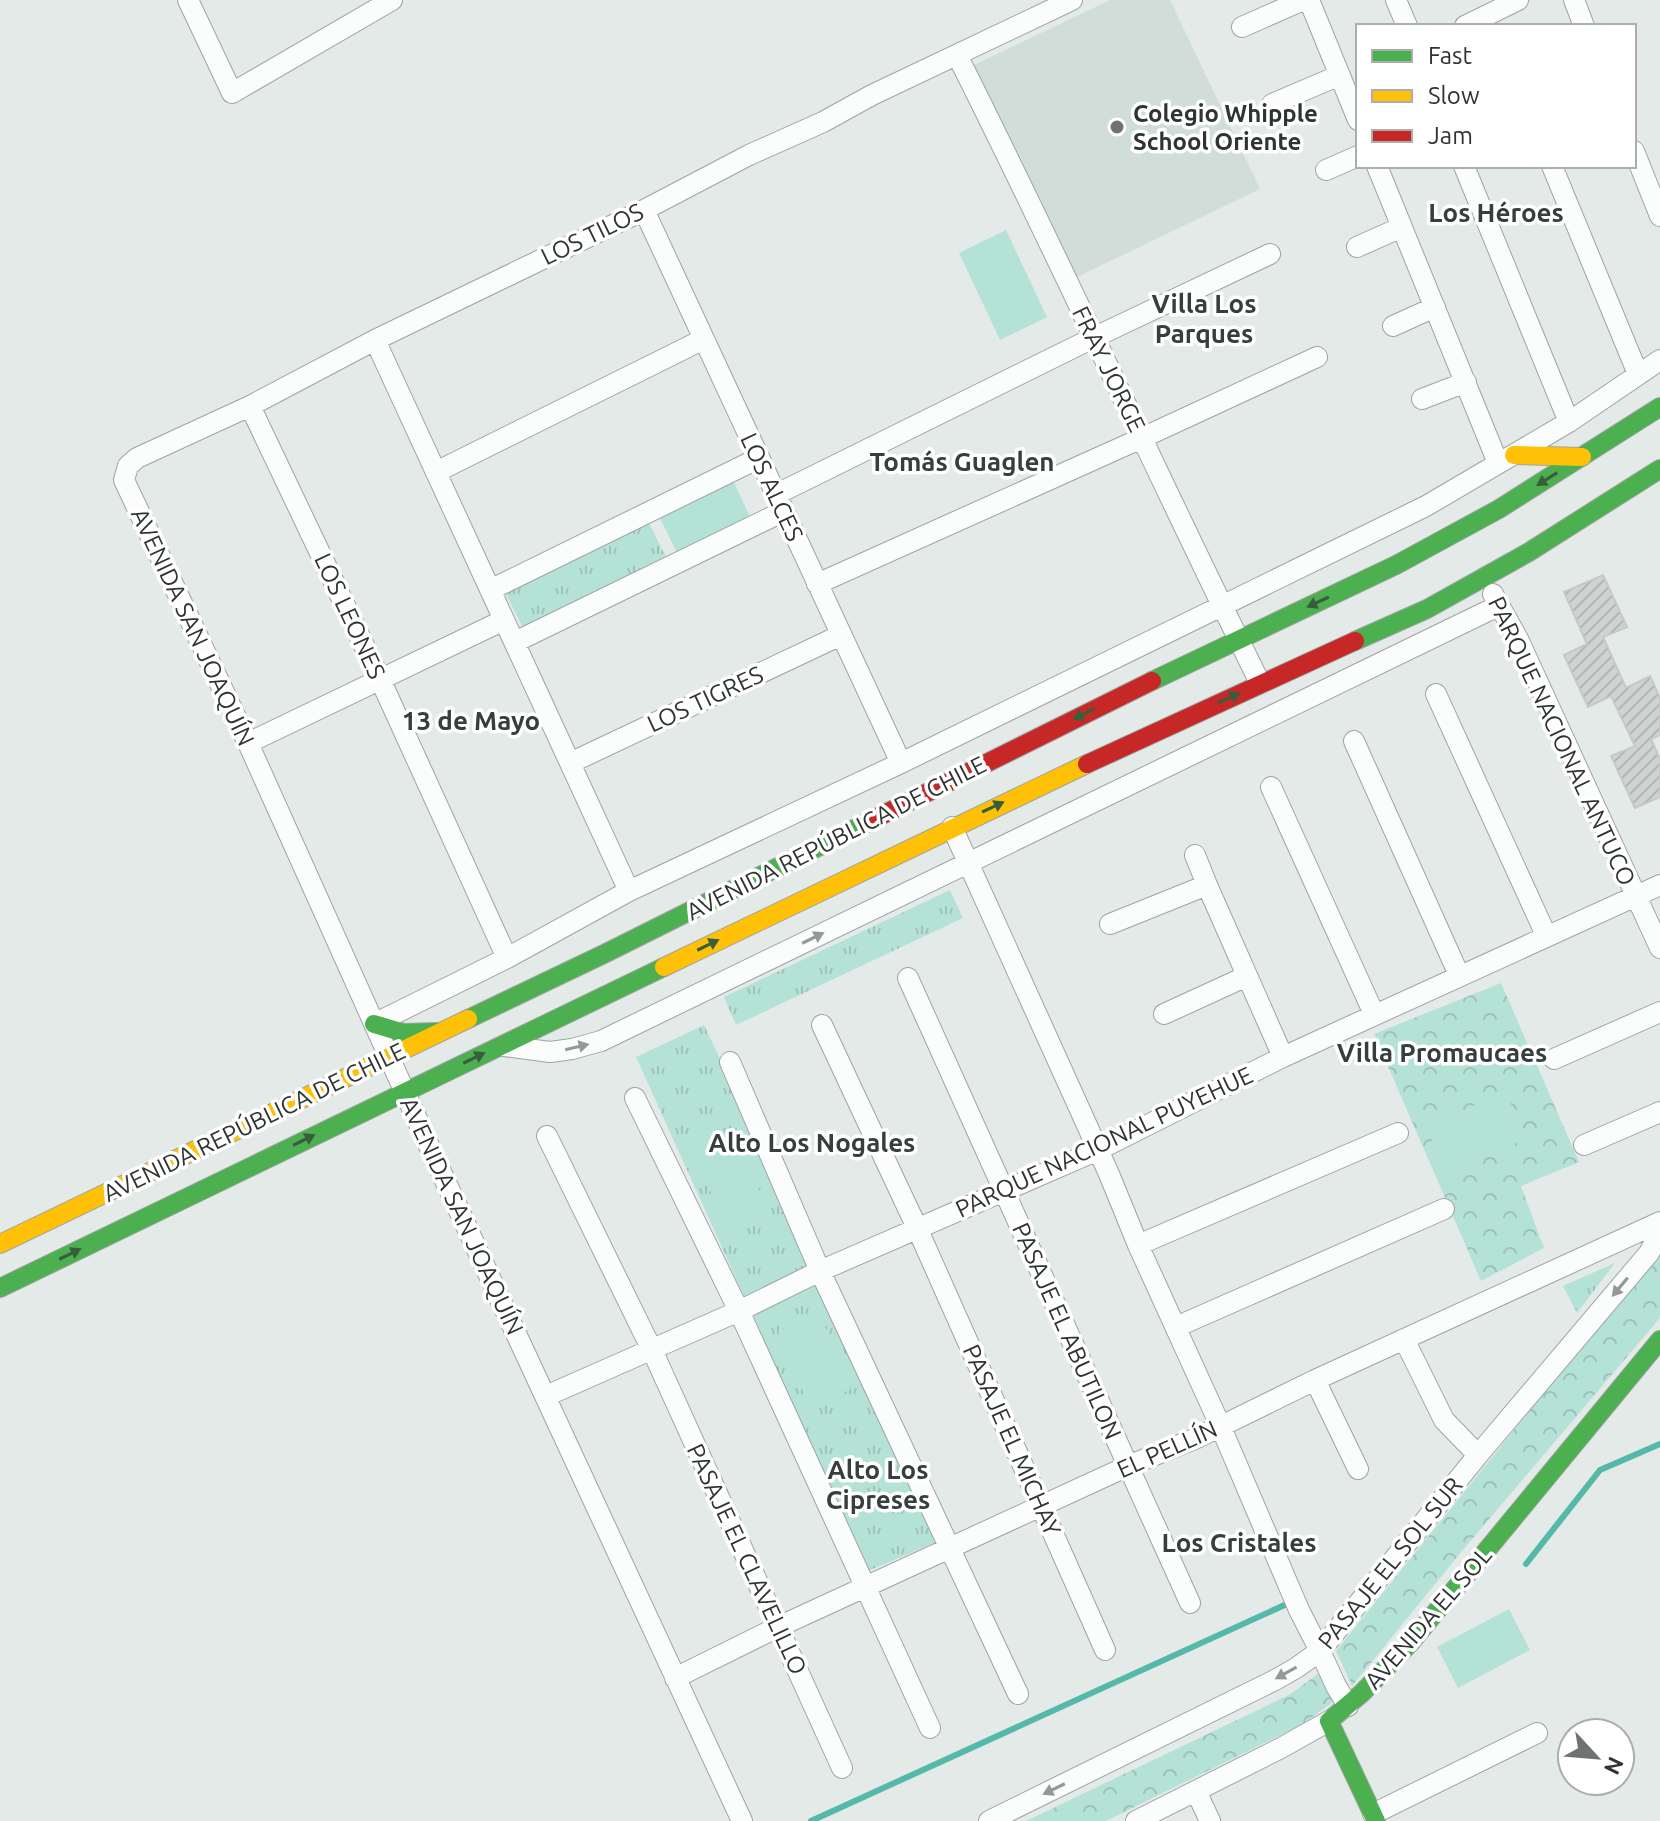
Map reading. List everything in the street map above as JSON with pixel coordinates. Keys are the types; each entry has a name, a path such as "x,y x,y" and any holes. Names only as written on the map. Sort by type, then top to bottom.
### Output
{"main road":[{"name":"AVENIDA REPÚBLICA DE CHILE","path":"0,1244 606,953 1103,704 1396,565 1499,509 1660,407"},
{"path":"1506,459 1582,457"},
{"name":"AVENIDA REPÚBLICA DE CHILE","path":"0,1288 952,827 1260,683 1427,609 1529,552 1660,469"},
{"path":"374,1024 404,1033 444,1031"},
{"name":"AVENIDA EL SOL","path":"1329,1721 1371,1685 1434,1616 1660,1340"},
{"path":"1329,1721 1374,1818"}],"street":[{"path":"188,0 232,93 392,0"},
{"name":"LOS TILOS","path":"124,480 128,466 137,458 250,406 375,340 644,210 749,155 1072,0"},
{"path":"1242,27 1303,0"},
{"path":"1309,0 1347,79 1356,113"},
{"path":"1396,0 1406,24"},
{"path":"1469,24 1518,0"},
{"path":"1574,0 1583,24"},
{"name":"FRAY JORGE","path":"957,55 1260,683"},
{"path":"1272,104 1347,79"},
{"path":"1636,156 1660,216"},
{"path":"1326,170 1356,157"},
{"path":"1378,168 1466,382 1506,459"},
{"path":"1465,168 1569,422"},
{"path":"1553,168 1638,374"},
{"name":"LOS ALCES","path":"644,210 901,763"},
{"path":"1357,247 1402,227"},
{"path":"515,642 1093,338 1270,254"},
{"path":"1393,326 1435,307"},
{"path":"436,472 704,339"},
{"path":"375,340 629,891"},
{"path":"817,584 1317,357"},
{"name":"AVENIDA REPÚBLICA DE CHILE","path":"374,1024 507,958 629,891 901,763 1426,506 1569,422 1660,360"},
{"path":"1422,399 1466,382"},
{"name":"LOS LEONES","path":"250,406 380,679 507,958"},
{"path":"490,590 759,458"},
{"name":"AVENIDA SAN JOAQUÍN","path":"124,480 248,743 404,1092 742,1821"},
{"name":"PARQUE NACIONAL ANTUCO","path":"1485,577 1518,639 1660,948"},
{"path":"500,1045 550,1052 601,1041 1498,606"},
{"path":"248,743 504,620"},
{"name":"LOS TIGRES","path":"570,763 841,635"},
{"path":"1436,694 1546,935"},
{"path":"1354,741 1459,975"},
{"path":"1271,787 1374,1014"},
{"path":"952,827 1220,1425 1299,1610 1348,1706"},
{"path":"1195,855 1283,1057"},
{"path":"1110,924 1207,885"},
{"name":"PARQUE NACIONAL PUYEHUE","path":"546,1396 739,1311 820,1271 1098,1150 1374,1014 1660,885"},
{"path":"1164,1014 1247,976"},
{"name":"PASAJE EL ABUTILON","path":"908,978 1190,1603"},
{"path":"1554,1059 1660,1012"},
{"name":"PASAJE EL MICHAY","path":"822,1025 918,1230 1105,1650"},
{"path":"730,1062 820,1271 1018,1694"},
{"path":"635,1098 739,1311 930,1728"},
{"path":"1584,1145 1660,1112"},
{"path":"1138,1245 1398,1133"},
{"name":"PASAJE EL CLAVELILLO","path":"547,1136 652,1350 842,1768"},
{"path":"1176,1327 1444,1209"},
{"name":"EL PELLÍN","path":"675,1678 866,1586 1128,1466 1199,1437 1315,1380 1660,1222"},
{"name":"PASAJE EL SOL SUR","path":"989,1821 1275,1680 1320,1651 1478,1455 1649,1253 1660,1222"},
{"path":"1404,1339 1444,1420 1478,1455"},
{"path":"1315,1380 1358,1469"},
{"name":"AVENIDA EL SOL","path":"1136,1821 1329,1721"},
{"path":"1374,1818 1537,1733"},
{"path":"1196,1791 1210,1821"}],"shaded area":[{"name":"Colegio Whipple School Oriente","path":"1110,0 1170,0 1260,189 1075,278 974,65"}],"green space":[{"path":"1006,230 1047,317 1000,340 959,253"},
{"path":"732,478 751,519 678,555 658,514"},
{"path":"648,521 667,559 525,632 506,594"},
{"path":"950,890 963,918 736,1025 724,997"},
{"path":"1501,983 1579,1162 1521,1186 1544,1248 1481,1281 1374,1034"},
{"path":"704,1025 946,1538 868,1571 636,1057"},
{"path":"1505,1091 1526,1138 1448,1175 1426,1128"},
{"path":"734,1129 765,1204 723,1222 692,1146"},
{"path":"1660,1249 1660,1318 1352,1686 1336,1651"},
{"path":"1615,1263 1577,1313 1563,1286"},
{"path":"820,1314 851,1389 809,1407 778,1331"},
{"path":"1509,1609 1530,1650 1458,1688 1437,1647"},
{"path":"1322,1671 1337,1699 1303,1724 1106,1821 1026,1821 1289,1695"}],"building":[{"path":"1603,575 1627,627 1603,637 1626,688 1650,676 1660,698 1660,735 1651,739 1660,759 1660,797 1635,808 1611,756 1635,746 1611,696 1588,707 1564,655 1587,644 1564,592"}],"waterway":[{"path":"1526,1564 1600,1470 1660,1444"},
{"path":"811,1821 1289,1603"}],"traffic: fast":[{"path":"1152,681 1396,565 1499,509 1660,407"},
{"path":"1355,641 1427,609 1529,552 1660,469"},
{"path":"468,1019 872,820"},
{"path":"0,1288 664,967"},
{"path":"374,1024 404,1033 437,1032"},
{"path":"1376,1821 1329,1721 1362,1693 1412,1641 1660,1340"}],"traffic: slow":[{"path":"1514,455 1582,457"},
{"path":"664,967 1087,764"},
{"path":"0,1244 468,1019"}],"traffic: jam":[{"path":"1087,764 1355,641"},
{"path":"872,820 1152,681"}],"place":[{"name":"Colegio Whipple School Oriente","path":"1117,127"}],"district":[{"name":"Los Héroes","path":"1496,212"},
{"name":"Villa Los Parques","path":"1204,318"},
{"name":"Tomás Guaglen","path":"962,461"},
{"name":"13 de Mayo","path":"471,720"},
{"name":"Villa Promaucaes","path":"1442,1052"},
{"name":"Alto Los Nogales","path":"812,1142"},
{"name":"Alto Los Cipreses","path":"878,1484"},
{"name":"Los Cristales","path":"1239,1542"}]}
